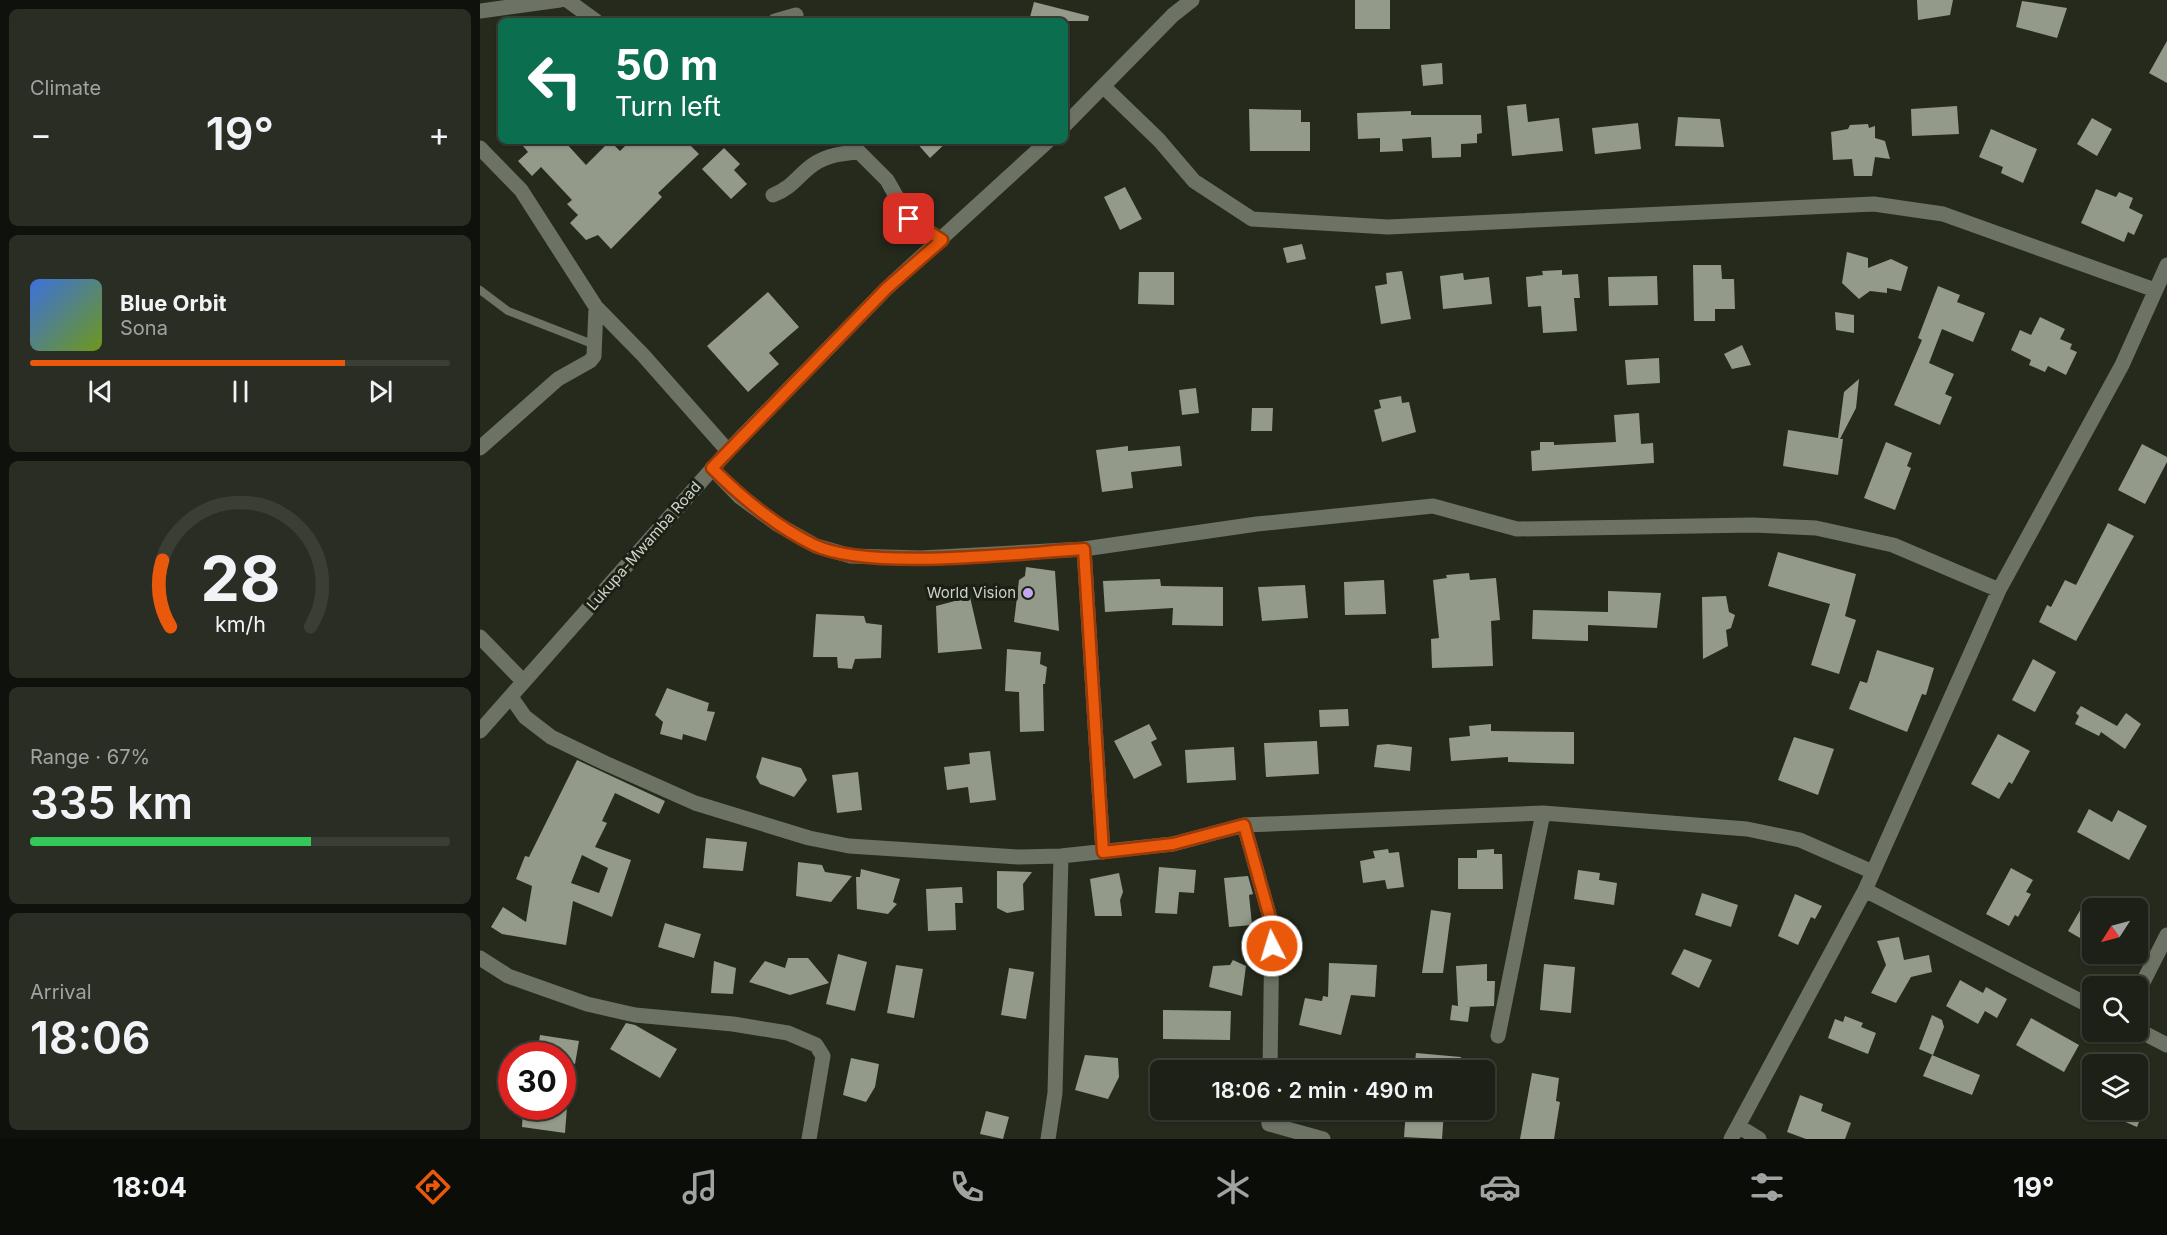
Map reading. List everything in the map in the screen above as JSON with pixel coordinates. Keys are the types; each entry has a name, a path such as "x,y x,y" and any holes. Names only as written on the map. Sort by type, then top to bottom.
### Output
{"street":[{"path":"480,11 560,0"},
{"path":"567,0 592,18"},
{"path":"1068,122 1173,15 1192,0"},
{"path":"786,18 796,15"},
{"path":"1104,87 1159,140 1194,181 1252,219 1388,227 1874,204 1943,214 2155,290"},
{"name":"Lukupa-Mwamba Road","path":"480,731 712,468 887,288 1045,144"},
{"path":"480,148 521,190 596,308 644,354 728,452"},
{"path":"773,195 784,191 814,164 836,154 859,153 887,180 909,219 942,240"},
{"path":"1759,1139 1735,1132 1865,890 1999,590 2122,365 2167,265"},
{"path":"480,447 558,379 590,361 594,345 596,308"},
{"path":"712,468 740,496 777,524 816,546 851,556 921,558 1084,549 1257,524 1433,506 1517,529 1742,525 1816,528 1893,545 1999,590"},
{"path":"1084,549 1103,852"},
{"path":"480,638 523,681"},
{"path":"511,697 525,717 551,737 696,803 808,838 859,846 1019,857 1061,856 1173,844 1244,825 1543,813 1748,829 1800,840 1873,872"},
{"path":"1498,1036 1543,813"},
{"path":"1244,825 1272,925 1270,1060"},
{"path":"1048,1139 1055,1093 1061,856"},
{"path":"1865,890 2082,1002"},
{"path":"2146,976 2167,935"},
{"path":"480,958 508,976 587,1004 634,1015 733,1024 788,1034 816,1045 823,1056 809,1139"},
{"path":"2148,1035 2167,1045"},
{"path":"1268,1120 1269,1124 1323,1139"}],"lane":[{"path":"480,290 508,311 594,345"}],"building":[{"path":"1355,0 1390,0 1390,29 1355,29"},
{"path":"1917,0 1953,0 1950,15 1918,20"},
{"path":"2022,1 2067,8 2057,38 2016,27"},
{"path":"1034,2 1089,16 1088,21 1068,21 1068,18 1030,18"},
{"path":"2167,41 2167,83 2149,73"},
{"path":"1442,63 1443,84 1423,86 1421,65"},
{"path":"1526,104 1528,122 1559,118 1563,151 1512,156 1507,106"},
{"path":"1957,106 1959,134 1912,136 1911,109"},
{"path":"1249,109 1301,110 1301,122 1310,122 1310,151 1250,151"},
{"path":"1411,111 1411,115 1481,115 1482,133 1477,134 1477,143 1461,144 1461,157 1432,158 1431,137 1402,139 1403,151 1380,152 1380,138 1358,139 1357,113"},
{"path":"1678,117 1720,119 1724,147 1675,146"},
{"path":"2092,118 2112,129 2097,156 2077,144"},
{"path":"1638,123 1641,149 1595,154 1592,128"},
{"path":"1868,124 1869,128 1875,126 1875,138 1885,141 1890,159 1875,157 1872,176 1854,176 1852,159 1833,160 1831,132 1848,129 1850,125"},
{"path":"1991,129 2037,149 2023,183 2001,173 2003,167 1979,157"},
{"path":"521,144 567,144 586,165 607,144 613,144 620,151 627,144 689,144 699,154 658,193 662,197 611,249 598,235 586,240 570,223 578,215 567,204 572,200 541,167 532,176 518,161 528,152"},
{"path":"918,144 945,144 930,158"},
{"path":"724,148 740,164 734,170 747,184 731,199 702,169"},
{"path":"1125,187 1142,219 1120,230 1104,197"},
{"path":"2096,189 2116,197 2119,192 2133,198 2129,208 2143,215 2134,235 2128,232 2124,242 2081,223"},
{"path":"1302,244 1306,259 1287,263 1283,248"},
{"path":"1847,252 1868,258 1868,268 1891,259 1908,267 1901,291 1887,288 1887,293 1870,291 1859,299 1842,283"},
{"path":"1693,265 1721,265 1722,279 1734,279 1735,309 1715,309 1715,321 1694,321"},
{"path":"1562,270 1562,275 1578,274 1580,298 1574,298 1577,331 1543,333 1541,306 1528,307 1526,277 1543,275 1542,271"},
{"path":"1402,271 1411,319 1381,324 1375,286 1387,284 1386,273"},
{"path":"1139,272 1174,272 1174,305 1138,304"},
{"path":"1463,273 1464,280 1489,277 1492,304 1443,309 1440,276"},
{"path":"1657,276 1658,305 1609,306 1608,277"},
{"path":"1938,286 1960,295 1957,302 1985,313 1973,342 1942,329 1929,363 1954,374 1945,394 1952,397 1940,425 1894,405 1922,340 1918,338"},
{"path":"768,292 799,327 769,353 779,364 748,392 707,346"},
{"path":"1835,312 1854,315 1854,333 1836,330"},
{"path":"2040,317 2065,329 2060,339 2072,344 2070,349 2077,352 2066,375 2048,366 2045,372 2029,365 2031,360 2011,350 2020,330 2031,335"},
{"path":"1742,345 1751,365 1732,369 1724,354"},
{"path":"1659,358 1660,383 1627,385 1625,360"},
{"path":"1859,379 1856,408 1840,439 1843,439 1838,475 1783,466 1788,430 1838,438 1844,392"},
{"path":"1196,388 1199,413 1182,415 1179,390"},
{"path":"1401,396 1402,403 1409,402 1416,432 1382,442 1374,410 1381,408 1379,400"},
{"path":"1252,408 1273,408 1272,431 1251,431"},
{"path":"1639,413 1641,444 1653,443 1654,463 1532,471 1531,451 1540,450 1540,442 1554,442 1554,445 1616,442 1614,415"},
{"path":"1886,442 1912,453 1907,466 1911,468 1895,510 1864,498"},
{"path":"2142,444 2167,457 2167,462 2145,504 2118,490"},
{"path":"1128,446 1128,451 1180,446 1182,466 1131,472 1133,488 1102,492 1096,450"},
{"path":"2108,523 2134,536 2076,641 2039,622 2047,605 2051,607 2065,580 2076,585"},
{"path":"1778,552 1856,574 1845,616 1856,620 1839,674 1811,665 1830,604 1768,586"},
{"path":"1026,567 1055,571 1059,631 1014,622 1019,580 1025,576"},
{"path":"1469,573 1470,580 1496,578 1500,620 1491,621 1493,666 1432,668 1431,639 1439,638 1433,580 1447,578 1446,575"},
{"path":"1160,579 1161,586 1223,587 1223,626 1172,625 1173,608 1105,612 1103,581"},
{"path":"1384,580 1386,614 1345,615 1344,582"},
{"path":"1305,585 1308,618 1262,621 1258,587"},
{"path":"1608,591 1661,593 1657,628 1588,625 1588,641 1532,639 1533,610 1608,612"},
{"path":"1726,596 1729,612 1735,615 1731,628 1726,630 1728,646 1703,659 1702,597"},
{"path":"970,597 982,649 938,653 936,606"},
{"path":"816,614 864,616 866,623 882,625 881,658 855,659 852,669 838,668 837,657 813,657"},
{"path":"1007,649 1041,652 1040,664 1047,667 1045,684 1043,684 1044,731 1020,732 1019,692 1005,691"},
{"path":"1877,650 1934,668 1926,695 1922,694 1907,732 1849,709 1860,681 1867,683"},
{"path":"2033,659 2056,672 2035,712 2012,700"},
{"path":"667,688 709,703 707,711 715,712 706,741 683,734 682,740 660,734 663,722 655,715"},
{"path":"2081,706 2117,726 2126,713 2141,724 2125,749 2101,732 2099,736 2075,724 2079,716 2076,713"},
{"path":"1348,709 1349,726 1320,727 1319,710"},
{"path":"1149,724 1157,739 1151,742 1162,765 1134,779 1114,741"},
{"path":"1491,724 1491,731 1574,732 1574,764 1508,762 1508,757 1451,761 1449,738 1470,736 1469,726"},
{"path":"1998,734 2030,751 2012,784 2009,782 1999,799 1971,784"},
{"path":"1794,737 1834,749 1818,795 1778,780"},
{"path":"1317,741 1319,774 1266,777 1264,743"},
{"path":"1377,745 1412,747 1410,771 1374,767"},
{"path":"1234,747 1236,780 1187,783 1185,750"},
{"path":"990,751 996,800 970,803 968,787 947,790 944,767 970,764 969,753"},
{"path":"762,757 801,768 807,780 794,797 760,784 756,777"},
{"path":"577,760 665,801 659,814 615,793 602,821 607,823 595,847 631,860 612,917 573,901 566,945 502,934 491,927 503,907 526,922 532,886 516,879 525,856 529,857","holes":["582,855 608,868 599,893 571,883"]},
{"path":"858,772 862,810 837,813 832,775"},
{"path":"2089,809 2112,822 2118,810 2147,826 2129,860 2077,832"},
{"path":"706,838 747,842 743,871 703,868"},
{"path":"1388,849 1389,853 1399,852 1404,887 1387,889 1385,880 1363,883 1360,861 1375,858 1373,851"},
{"path":"1494,849 1494,854 1502,854 1503,889 1458,889 1458,858 1477,858 1477,850"},
{"path":"798,862 822,865 825,872 852,876 831,902 796,896"},
{"path":"1159,867 1196,870 1194,893 1179,892 1177,914 1155,913"},
{"path":"2011,868 2033,880 2026,892 2031,894 2018,917 2015,915 2009,926 1986,914"},
{"path":"861,869 900,879 893,902 897,904 888,914 857,909 856,877 860,877"},
{"path":"1578,870 1600,873 1599,880 1617,883 1614,905 1574,899"},
{"path":"997,871 1032,872 1023,884 1024,910 1007,913 997,908"},
{"path":"1119,873 1123,892 1120,900 1122,916 1095,916 1090,879"},
{"path":"1248,876 1253,894 1249,895 1252,925 1229,927 1224,878"},
{"path":"962,887 963,903 955,903 956,930 928,931 926,889"},
{"path":"1702,893 1738,905 1731,927 1695,915"},
{"path":"1795,894 1822,906 1815,919 1811,917 1798,945 1778,936"},
{"path":"2082,907 2082,939 2068,931"},
{"path":"1431,910 1451,913 1443,973 1422,973"},
{"path":"665,923 701,934 694,958 658,947"},
{"path":"1899,937 1904,960 1929,955 1932,972 1911,977 1896,1003 1871,993 1886,965 1877,941"},
{"path":"1684,949 1712,960 1699,988 1671,974"},
{"path":"838,954 867,962 855,1011 826,1004"},
{"path":"788,958 808,958 829,983 790,995 749,982 765,961 785,968"},
{"path":"1233,960 1246,966 1242,996 1209,987 1213,966 1230,965"},
{"path":"714,961 736,968 733,994 711,993"},
{"path":"1329,963 1377,965 1375,997 1351,995 1341,1035 1299,1025 1305,998 1322,1001 1323,996 1328,997"},
{"path":"1487,964 1487,981 1495,981 1494,1006 1465,1007 1470,1007 1468,1022 1450,1020 1452,1005 1458,1006 1456,966"},
{"path":"1544,964 1575,967 1571,1013 1540,1010"},
{"path":"896,965 923,969 914,1018 887,1013"},
{"path":"1009,968 1034,972 1026,1019 1001,1015"},
{"path":"1960,980 1983,993 1986,987 2007,999 1997,1018 1985,1011 1978,1024 1946,1006"},
{"path":"1163,1010 1231,1011 1230,1040 1163,1039"},
{"path":"1932,1015 1942,1020 1944,1027 1933,1055 1919,1049"},
{"path":"1845,1016 1863,1023 1861,1027 1876,1033 1868,1054 1828,1038 1835,1019 1843,1022"},
{"path":"2031,1018 2079,1045 2064,1072 2016,1045"},
{"path":"626,1023 635,1025 677,1049 660,1078 610,1049"},
{"path":"540,1035 579,1041 576,1058 576,1042 539,1042"},
{"path":"1416,1053 1461,1057 1461,1060 1415,1060"},
{"path":"1085,1055 1118,1058 1119,1077 1108,1099 1075,1090"},
{"path":"1932,1055 1980,1075 1972,1095 1923,1076"},
{"path":"851,1058 879,1064 875,1087 866,1102 843,1095"},
{"path":"1532,1073 1559,1078 1556,1101 1560,1102 1554,1139 1520,1139"},
{"path":"1800,1095 1823,1104 1821,1111 1851,1123 1845,1139 1806,1139 1787,1132"},
{"path":"986,1111 1009,1117 1003,1139 980,1134"},
{"path":"522,1120 566,1120 565,1133 522,1127"},
{"path":"1405,1120 1443,1120 1442,1139 1404,1137"},
{"path":"2121,1120 2140,1120 2137,1127"}],"place":[{"name":"World Vision","path":"1028,593"}],"route":[{"path":"909,219 942,240 887,288 712,468 740,496 777,524 816,546 851,556 921,558 1084,549 1103,852 1173,844 1244,825 1272,925 1272,946"}]}
